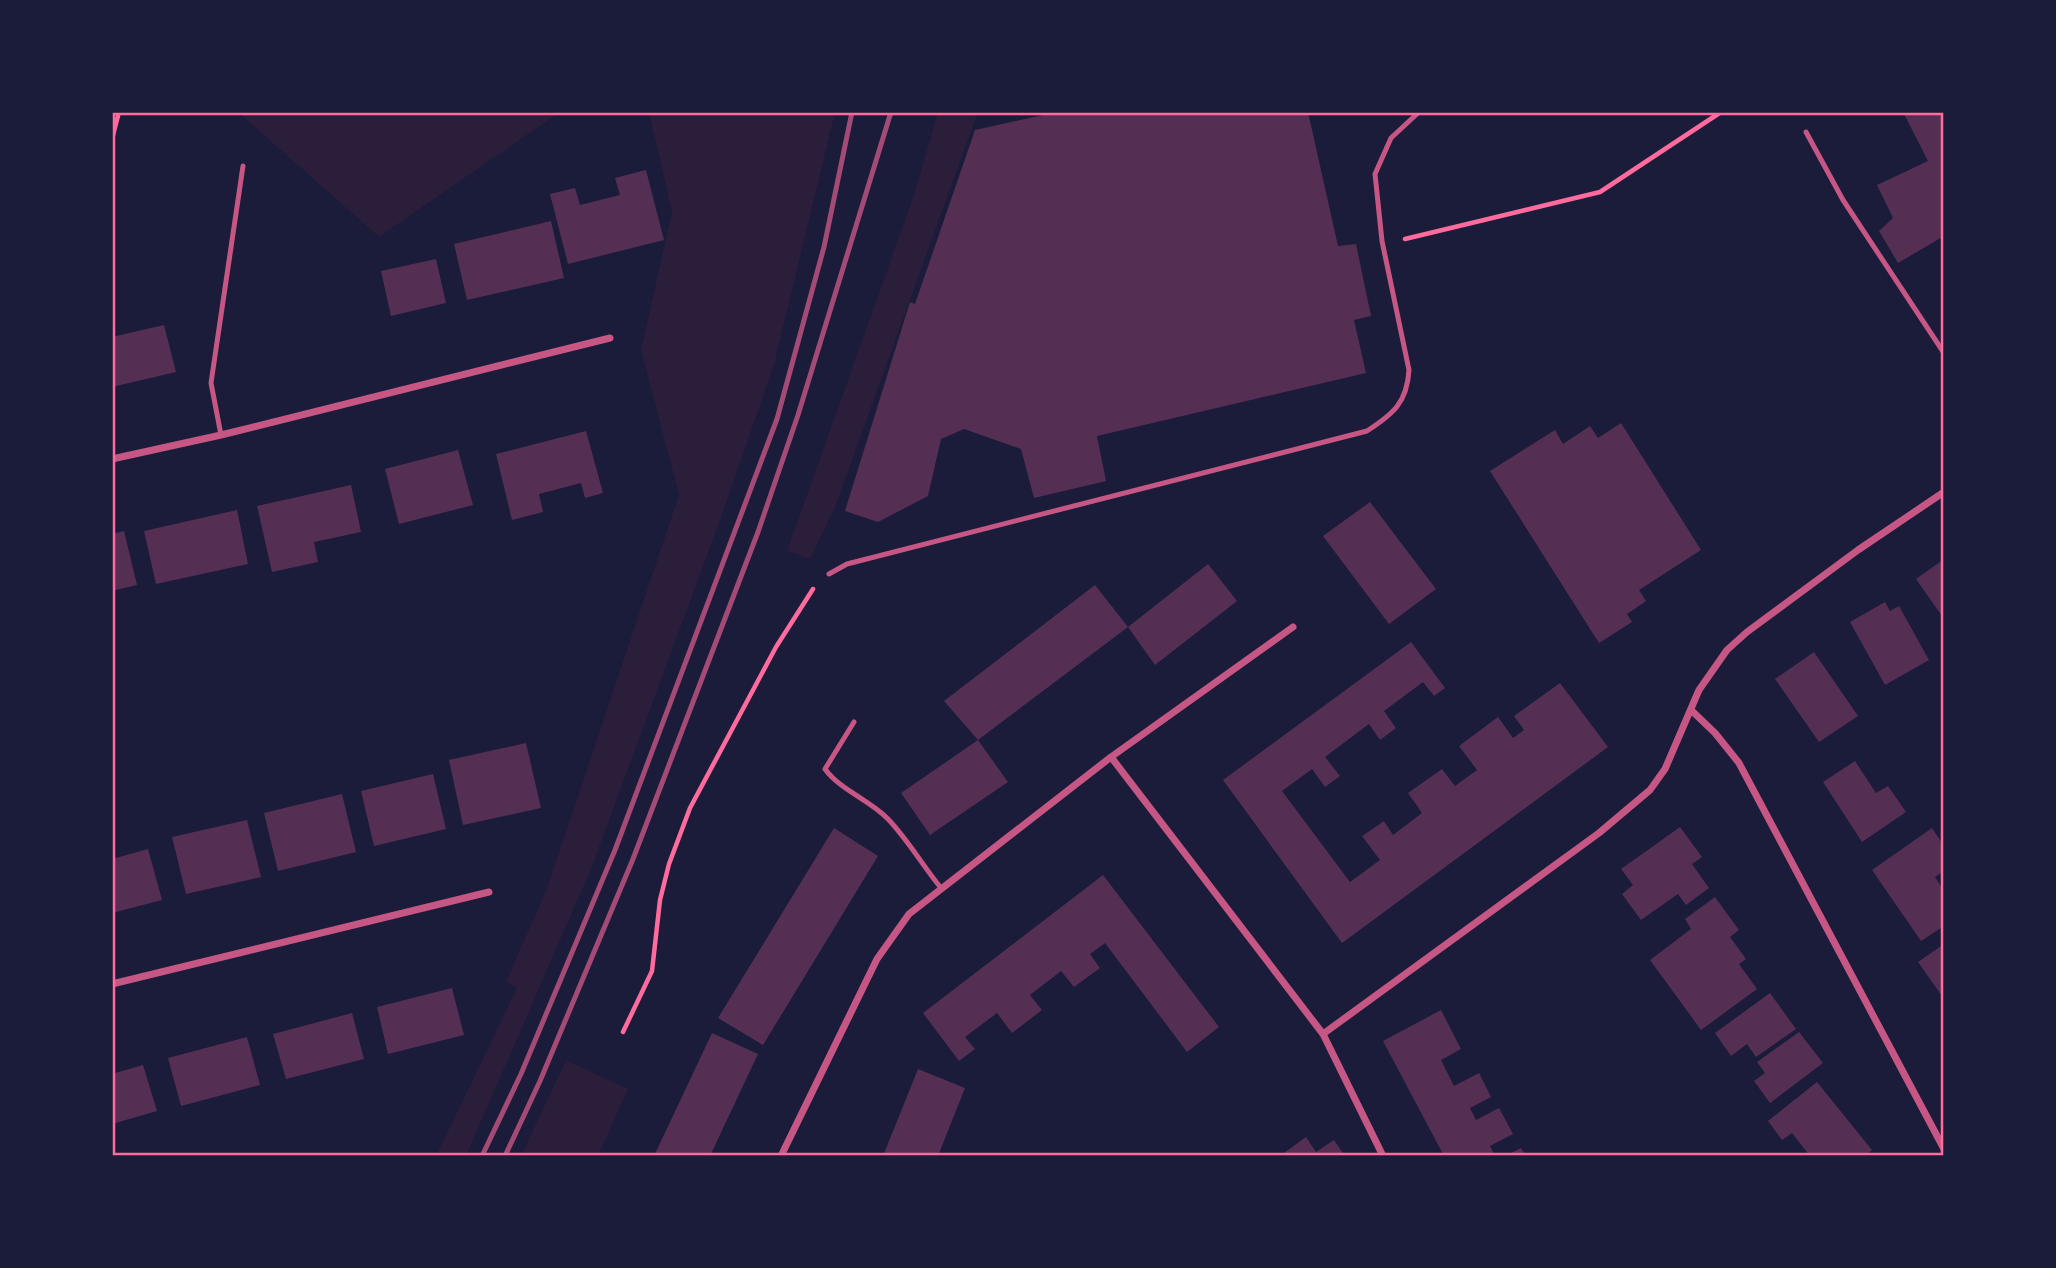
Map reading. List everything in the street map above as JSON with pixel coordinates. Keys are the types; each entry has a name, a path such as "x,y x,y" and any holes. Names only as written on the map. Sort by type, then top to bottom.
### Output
{"street":[{"path":"112,458 221,435 610,338"},
{"path":"1323,1034 1599,834 1650,790 1665,769 1691,710 1715,665 1747,632 1944,492"},
{"path":"781,1156 877,959 909,914 1111,757 1293,627"},
{"path":"1691,710 1740,763 1944,1149"},
{"path":"1111,757 1323,1034 1383,1156"},
{"path":"112,984 489,892"}],"lane":[{"path":"829,574 846,564 1367,431 1393,414 1408,387 1407,358 1382,241 1375,174 1391,138 1419,112"},
{"path":"1806,132 1843,200 1944,353"},
{"path":"221,435 212,383 243,166"},
{"path":"854,722 825,769 830,777 862,796 888,819 941,888"}],"path":[{"path":"112,139 119,112"},
{"path":"1382,241 1408,239 1600,192 1721,112"},
{"path":"623,1032 652,971 660,900 669,864 690,808 776,647 813,589 829,574"}],"shaded area":[{"path":"238,112 560,112 379,237"},
{"path":"649,112 835,112 774,365 718,526 591,869 466,1156 436,1156 517,988 506,982 547,888 679,495 641,350 672,212"},
{"path":"938,112 978,112 835,507 810,559 787,551 914,195"},
{"path":"566,1060 628,1089 598,1156 521,1156"}],"building":[{"path":"1057,112 1308,112 1338,246 1356,244 1371,316 1354,320 1366,373 1097,436 1106,481 1034,498 1021,449 964,429 941,439 928,496 878,522 845,511 910,302 915,304 975,130"},
{"path":"1903,112 1944,112 1944,236 1898,263 1879,231 1893,218 1877,185 1928,161"},
{"path":"646,170 664,240 568,264 550,194 575,188 580,205 620,195 615,178"},
{"path":"551,221 564,278 467,300 454,244"},
{"path":"436,259 446,303 391,316 381,271"},
{"path":"164,325 176,372 112,387 112,337"},
{"path":"1621,423 1701,550 1639,590 1646,601 1627,614 1632,622 1599,643 1490,471 1555,430 1563,444 1590,426 1598,438"},
{"path":"586,431 603,493 585,498 581,483 539,494 543,512 512,520 496,454"},
{"path":"458,450 473,505 399,524 385,469"},
{"path":"351,485 361,532 314,542 318,562 272,572 257,506"},
{"path":"1370,502 1436,589 1389,624 1323,536"},
{"path":"237,510 248,564 156,584 144,531"},
{"path":"124,531 137,585 112,591 112,534"},
{"path":"1944,559 1944,619 1916,579"},
{"path":"1208,564 1237,601 1155,665 1128,627"},
{"path":"1095,585 1128,627 978,740 944,701"},
{"path":"1885,602 1890,611 1899,606 1929,660 1885,685 1850,622"},
{"path":"1411,642 1445,688 1434,696 1423,682 1384,711 1396,728 1380,740 1369,724 1325,757 1340,776 1325,787 1312,769 1282,791 1350,882 1380,860 1362,836 1384,821 1393,835 1422,813 1408,793 1442,769 1455,786 1477,770 1459,746 1498,717 1513,738 1524,730 1514,716 1560,683 1608,747 1342,943 1223,780"},
{"path":"1814,652 1858,716 1819,742 1775,679"},
{"path":"978,740 1008,782 930,835 901,793"},
{"path":"526,743 541,808 463,825 449,760"},
{"path":"1855,761 1876,793 1888,786 1906,812 1862,842 1823,782"},
{"path":"433,774 446,829 374,846 361,791"},
{"path":"342,794 356,852 278,871 264,813"},
{"path":"247,820 261,877 186,894 172,837"},
{"path":"1680,827 1702,857 1692,864 1709,888 1686,905 1678,894 1641,920 1622,894 1633,885 1621,869"},
{"path":"834,828 878,856 763,1045 718,1018"},
{"path":"1932,828 1944,846 1944,871 1935,877 1944,891 1944,926 1921,941 1872,870"},
{"path":"148,849 162,900 112,913 112,859"},
{"path":"1103,875 1219,1027 1187,1052 1105,943 1090,954 1100,968 1074,987 1061,971 1030,995 1042,1010 1012,1033 997,1013 965,1037 975,1049 959,1061 923,1013"},
{"path":"1715,897 1739,930 1730,937 1746,959 1739,964 1757,989 1701,1030 1650,960 1691,929 1685,919"},
{"path":"1944,944 1944,999 1918,962"},
{"path":"452,988 464,1035 388,1054 377,1007"},
{"path":"1770,993 1796,1029 1756,1057 1747,1044 1731,1056 1715,1033"},
{"path":"1441,1010 1461,1049 1441,1060 1454,1086 1479,1073 1491,1097 1470,1108 1476,1120 1499,1108 1513,1134 1490,1146 1495,1156 1444,1156 1383,1041"},
{"path":"352,1013 364,1059 286,1079 273,1034"},
{"path":"1799,1032 1823,1063 1770,1103 1754,1081 1765,1073 1757,1062"},
{"path":"712,1033 758,1054 710,1156 654,1156"},
{"path":"247,1037 260,1085 181,1106 168,1058"},
{"path":"143,1065 157,1111 112,1124 112,1074"},
{"path":"918,1069 965,1088 938,1156 883,1156"},
{"path":"1817,1082 1872,1150 1865,1156 1810,1156 1792,1133 1782,1140 1768,1121"},
{"path":"1306,1137 1316,1152 1334,1140 1345,1156 1286,1156 1284,1153"},
{"path":"1521,1148 1526,1156 1505,1156"}],"railway":[{"path":"482,1156 521,1074 615,850 777,419 824,247 852,112"},
{"path":"505,1156 540,1081 633,859 758,532 798,415 891,112"}]}
